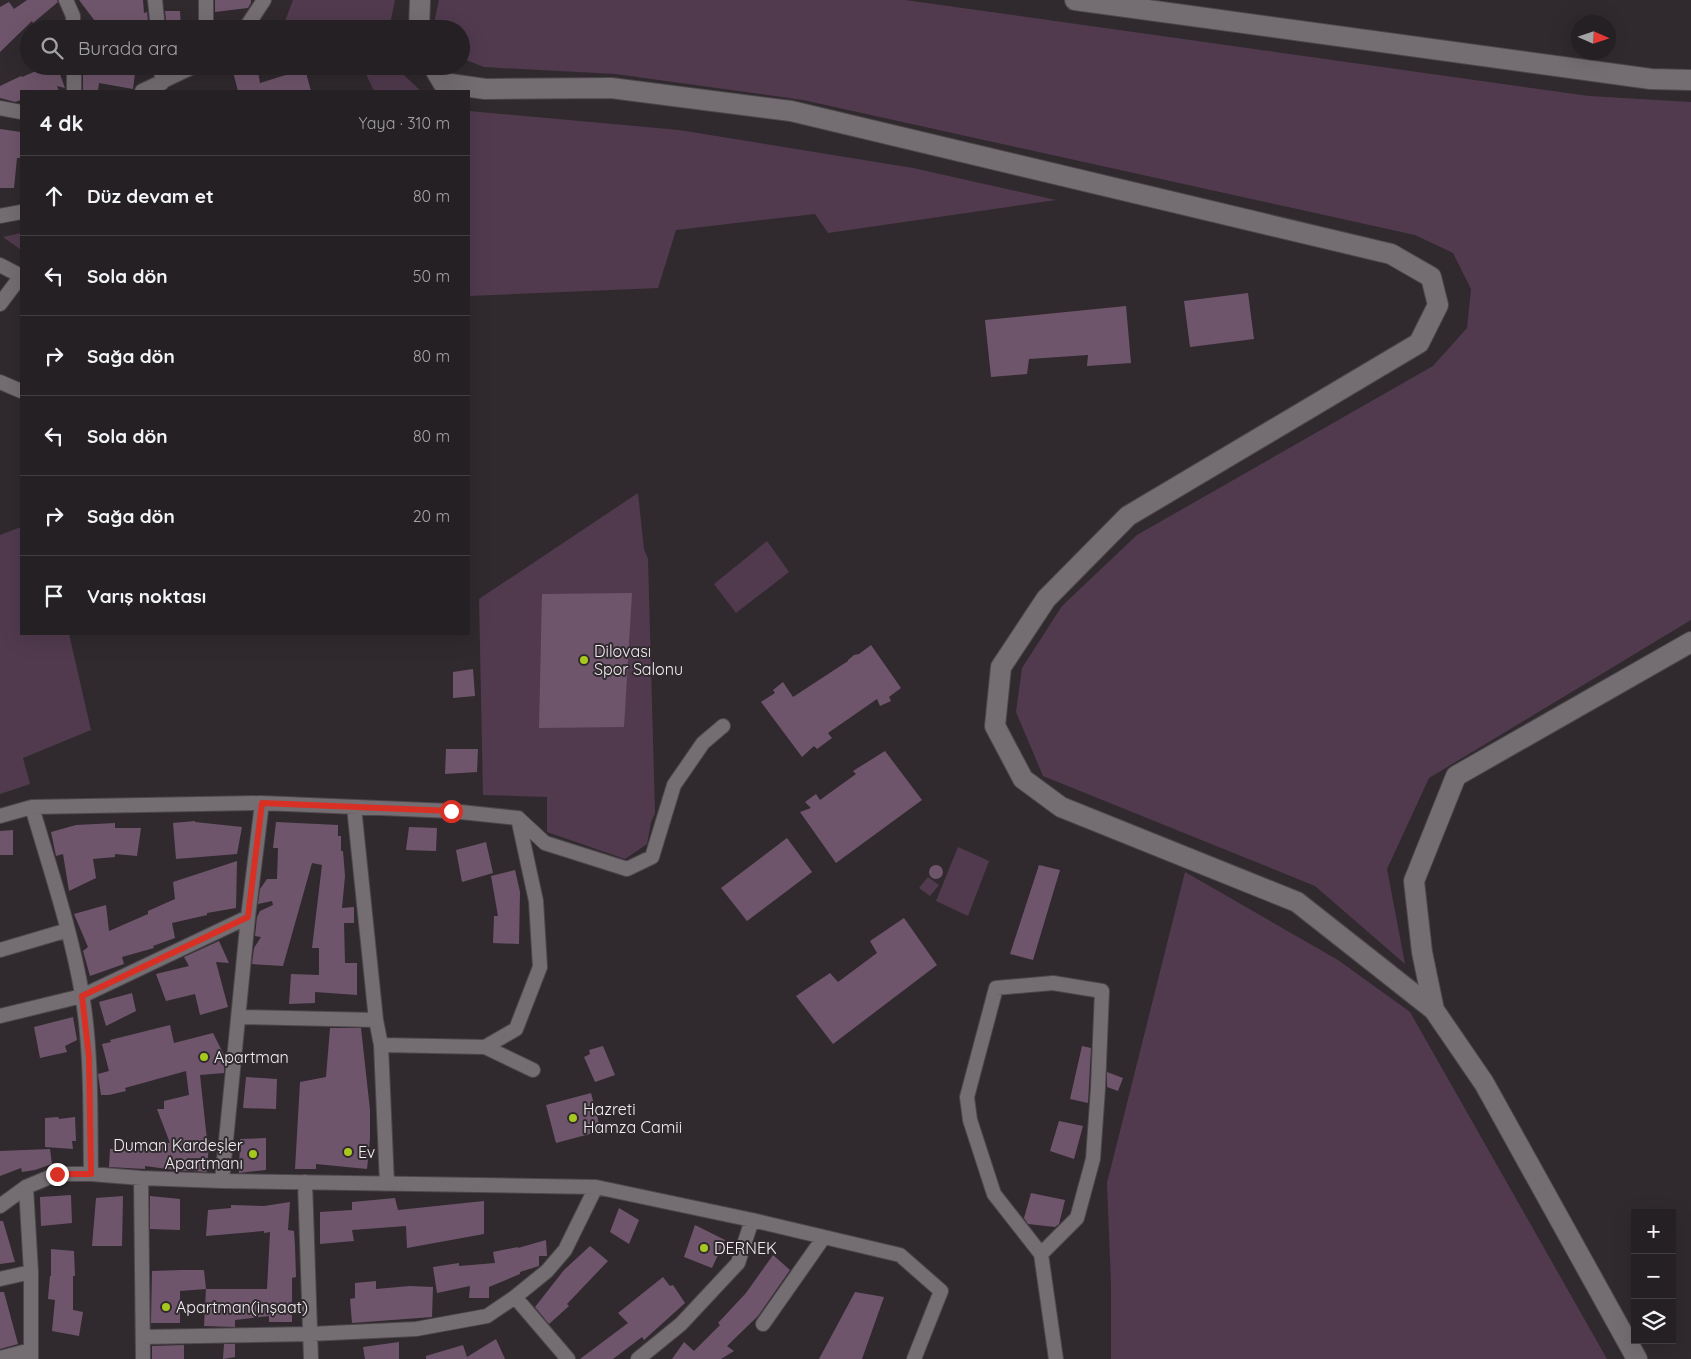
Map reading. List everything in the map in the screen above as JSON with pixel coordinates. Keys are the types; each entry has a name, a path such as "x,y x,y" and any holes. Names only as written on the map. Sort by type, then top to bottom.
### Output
{"street":[{"path":"66,0 73,20"},
{"path":"155,0 157,20"},
{"path":"206,0 206,20"},
{"path":"251,20 264,0"},
{"path":"419,20 420,0"},
{"path":"1075,0 1651,79 1691,80"},
{"path":"74,75 74,90"},
{"path":"162,75 162,83"},
{"path":"144,90 178,75"},
{"path":"438,75 443,83 486,89 611,88 791,112 1391,254 1431,276 1438,304 1419,343 1128,516 1046,599 1001,667 994,726 1023,779 1061,807 1297,902 1434,1010 1484,1083 1637,1359"},
{"path":"0,108 20,112"},
{"path":"0,216 20,212"},
{"path":"0,265 20,275"},
{"path":"0,304 20,277"},
{"path":"0,382 20,391"},
{"path":"1434,1010 1422,952 1414,881 1456,776 1691,642"},
{"path":"0,816 32,806 262,803 451,811 518,818 545,843 627,869 652,857 674,785 704,743 723,726"},
{"path":"222,1182 248,917 262,803"},
{"path":"32,806 68,930 82,996 89,1057 91,1174"},
{"path":"354,807 376,1020 381,1045 387,1184"},
{"path":"485,1047 516,1029 540,967 536,901 518,818"},
{"path":"0,1016 82,996 248,917"},
{"path":"0,950 68,930"},
{"path":"1041,1254 1077,1218 1093,1159 1099,1078 1102,991 1053,983 996,988 967,1097 970,1120 994,1194 1041,1254 1056,1359"},
{"path":"239,1017 376,1020"},
{"path":"381,1045 485,1047 533,1070"},
{"path":"0,1206 26,1187 57,1174 91,1174 222,1182 596,1187 752,1220 900,1255 941,1291 914,1359"},
{"path":"141,1178 143,1359"},
{"path":"304,1182 311,1359"},
{"path":"0,1358 31,1354 31,1272 26,1187"},
{"path":"143,1337 310,1334 416,1329 487,1316 516,1297 547,1271 565,1250 596,1187"},
{"path":"638,1359 680,1324 738,1263 752,1220"},
{"path":"762,1324 824,1237"},
{"path":"0,1279 31,1272"},
{"path":"516,1297 568,1359"}],"shaded area":[{"path":"293,0 395,0 391,20 285,20"},
{"path":"439,0 905,0 1589,96 1691,102 1691,620 1429,778 1387,869 1405,964 1315,886 1043,776 1016,712 1022,668 1062,606 1137,535 1433,366 1467,328 1471,289 1453,253 1415,235 803,100 615,74 484,67 470,62 470,20 435,20"},
{"path":"366,75 404,75 420,90 374,90"},
{"path":"470,111 679,130 913,168 1056,200 828,233 815,214 676,230 658,288 470,296"},
{"path":"20,233 20,249 3,237"},
{"path":"638,493 644,549 648,559 655,813 651,822 647,844 625,859 547,832 547,797 483,795 479,599"},
{"path":"20,527 20,635 69,635 91,730 23,758 30,784 0,794 0,535"},
{"path":"767,541 789,572 736,613 714,584"},
{"path":"958,847 989,861 968,916 936,901"},
{"path":"1185,872 1338,960 1410,1012 1607,1359 1111,1359 1111,1284 1107,1183"},
{"path":"928,877 939,885 930,896 919,888"}],"building":[{"path":"27,0 57,0 58,2 37,20 20,20 20,33 0,52 0,7 9,2 14,9"},
{"path":"79,0 143,0 144,13 147,12 148,20 94,20"},
{"path":"215,0 251,0 251,3 248,8 215,12"},
{"path":"165,11 180,11 180,20 166,20"},
{"path":"27,75 60,75 65,88 57,86 59,90 20,90 20,100 15,102 0,98 0,86"},
{"path":"83,75 135,75 133,89 99,83 98,90 83,90"},
{"path":"234,75 259,75 260,83 286,75 307,75 311,90 238,90"},
{"path":"0,129 20,132 20,158 17,158 14,188 0,188"},
{"path":"1248,293 1254,339 1190,347 1184,301"},
{"path":"1126,306 1131,363 1087,366 1088,355 1029,359 1027,374 991,377 985,320"},
{"name":"Dilovası Spor Salonu","path":"632,593 624,727 539,728 542,594"},
{"path":"871,645 901,688 889,697 891,701 880,706 877,699 828,733 832,738 817,749 814,746 802,757 761,702 775,693 773,690 783,682 793,697"},
{"path":"473,669 475,696 453,698 453,672"},
{"path":"446,749 478,749 477,772 445,774"},
{"path":"885,751 922,800 836,863 800,812 811,808 805,802 816,794 820,800 856,774 853,771"},
{"path":"195,821 242,827 237,854 176,859 173,823"},
{"path":"276,822 338,825 345,876 342,908 354,907 354,923 344,923 345,963 357,963 357,995 315,992 315,1003 289,1004 291,974 319,975 319,948 312,948 322,865 312,863 283,966 252,964 254,948 261,937 255,936 257,917 260,911 273,905 272,901 258,904 260,889 267,879 277,879 278,848 273,848"},
{"path":"115,823 115,828 141,828 137,856 115,854 115,857 93,859 96,878 69,891 63,854 56,856 51,832 76,825"},
{"path":"409,827 437,828 436,851 406,850"},
{"path":"13,830 13,855 0,855 0,831"},
{"path":"787,838 812,872 747,921 721,888"},
{"path":"486,842 493,873 462,882 456,850"},
{"path":"237,861 236,908 207,913 207,915 172,923 175,938 153,946 154,948 122,957 124,964 90,976 83,951 88,947 74,914 106,905 109,931 148,914 148,911 175,899 173,882"},
{"path":"933,865 939,865 943,872 939,879 933,879 929,875 929,869"},
{"path":"1039,865 1060,870 1033,960 1010,954"},
{"path":"515,870 520,892 519,944 493,943 494,916 498,916 491,876"},
{"path":"904,918 937,965 833,1044 796,996 830,973 838,982 877,953 870,941"},
{"path":"219,941 229,963 216,962 228,1007 200,1015 195,994 166,1001 156,974 189,966 184,957"},
{"path":"132,993 136,1011 106,1026 99,1002"},
{"path":"73,1017 77,1040 65,1046 67,1052 40,1058 34,1027"},
{"path":"170,1025 174,1043 213,1033 225,1057 224,1073 200,1075 207,1140 209,1140 207,1172 145,1166 145,1169 109,1167 110,1149 156,1148 155,1142 170,1143 157,1109 164,1109 164,1101 189,1095 186,1071 125,1088 126,1091 101,1095 98,1074 109,1071 102,1044 111,1042 110,1040"},
{"path":"330,1028 361,1028 370,1110 367,1169 316,1164 316,1169 295,1169 300,1082 326,1077"},
{"path":"603,1046 615,1075 595,1082 584,1057 590,1054 589,1050"},
{"path":"1082,1046 1091,1048 1088,1103 1070,1099"},
{"path":"1107,1072 1123,1078 1118,1091 1107,1087"},
{"name":"Apartman","path":"246,1077 277,1079 276,1109 243,1108"},
{"name":"Hazreti Hamza Camii","path":"591,1093 601,1131 556,1143 546,1105"},
{"path":"58,1117 59,1119 75,1117 76,1141 72,1141 73,1149 45,1147 45,1118"},
{"path":"1059,1121 1083,1126 1074,1159 1050,1151"},
{"name":"Duman Kardeşler Apartmanı","path":"266,1138 266,1170 239,1173 240,1139"},
{"path":"50,1149 52,1164 22,1172 21,1168 0,1176 0,1151"},
{"path":"1031,1193 1065,1200 1059,1224 1055,1227 1028,1224 1024,1218"},
{"path":"71,1195 72,1223 41,1226 40,1197"},
{"path":"123,1196 122,1246 92,1246 96,1198"},
{"path":"150,1196 180,1199 180,1230 150,1229"},
{"path":"395,1198 398,1210 484,1201 484,1234 407,1248 406,1226 352,1230 354,1241 320,1244 320,1212 352,1210 352,1202"},
{"path":"290,1202 288,1230 294,1231 296,1277 292,1278 292,1322 269,1322 269,1316 235,1320 235,1327 204,1326 206,1289 267,1289 270,1232 206,1236 208,1210 231,1208 231,1205 264,1206"},
{"path":"619,1208 639,1220 629,1244 610,1232"},
{"path":"0,1221 3,1221 15,1262 0,1264"},
{"name":"DERNEK","path":"695,1225 725,1240 712,1268 684,1257"},
{"path":"546,1240 547,1256 539,1256 539,1266 520,1272 520,1274 489,1287 489,1298 469,1298 470,1286 437,1293 433,1267 459,1263 459,1266 495,1263 493,1252 518,1248"},
{"path":"590,1246 608,1261 567,1304 569,1306 549,1324 535,1307 564,1270"},
{"path":"51,1249 74,1251 73,1310 83,1312 79,1336 52,1331 55,1300 48,1299 51,1276"},
{"path":"773,1255 790,1270 758,1316 727,1346 734,1351 721,1359 672,1359 684,1342 694,1351 720,1325 718,1323 746,1293"},
{"name":"Apartman(inşaat)","path":"204,1270 206,1289 180,1291 180,1323 151,1323 152,1271"},
{"path":"663,1277 670,1286 673,1285 685,1303 644,1340 642,1337 613,1359 580,1359 628,1323 618,1313"},
{"path":"376,1281 376,1289 410,1286 433,1287 432,1317 352,1323 350,1299 355,1298 355,1283"},
{"path":"0,1292 4,1292 18,1344 0,1349"},
{"path":"855,1292 884,1297 862,1359 819,1359"},
{"path":"496,1339 505,1359 426,1359 426,1356 463,1345 467,1357"},
{"path":"399,1342 399,1359 365,1359 363,1347"},
{"path":"224,1344 235,1344 235,1357 223,1359"},
{"path":"184,1345 184,1359 152,1359 152,1346"}],"place":[{"name":"Dilovası Spor Salonu","path":"584,660"},
{"name":"Apartman","path":"204,1057"},
{"name":"Hazreti Hamza Camii","path":"573,1118"},
{"name":"Ev","path":"348,1152"},
{"name":"Duman Kardeşler Apartmanı","path":"253,1154"},
{"name":"DERNEK","path":"704,1248"},
{"name":"Apartman(inşaat)","path":"166,1307"}],"route":[{"path":"57,1174 91,1174 89,1057 82,996 248,917 262,803 451,811"}]}
